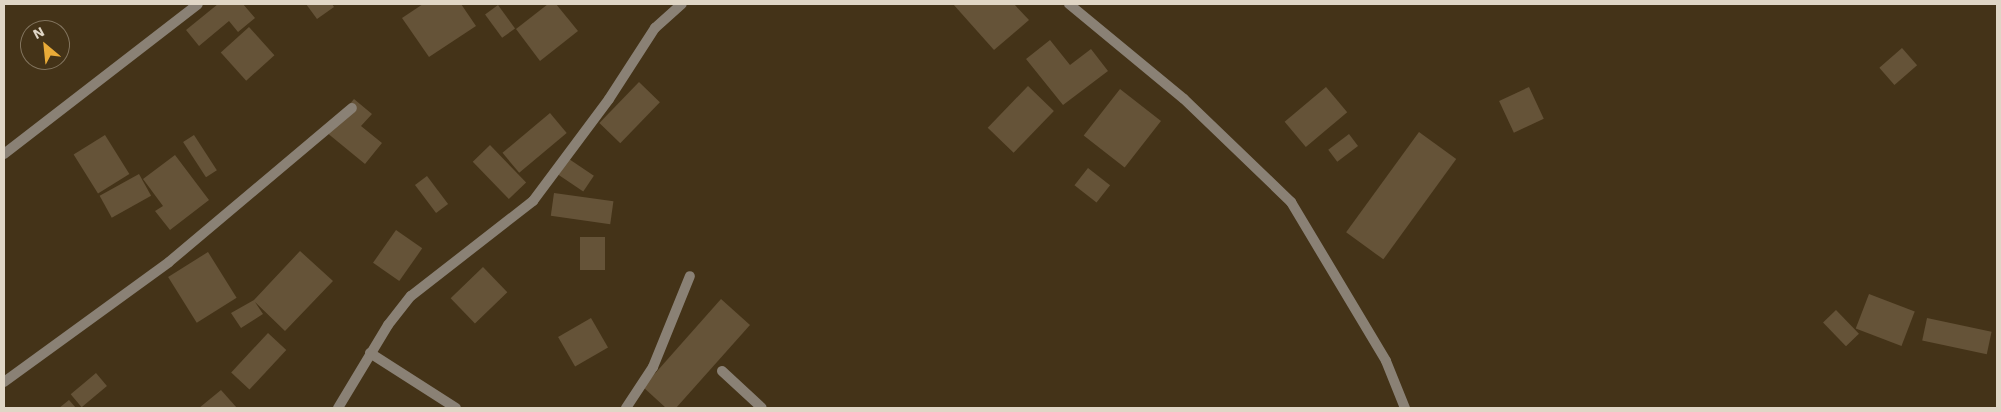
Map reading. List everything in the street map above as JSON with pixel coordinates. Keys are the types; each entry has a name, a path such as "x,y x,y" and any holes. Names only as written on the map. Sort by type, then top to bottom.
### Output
{"street":[{"path":"4,154 198,4"},
{"path":"338,408 370,353 411,296 533,201 609,99 655,28 682,4"},
{"path":"1069,4 1184,99 1291,202 1386,361 1405,408"},
{"path":"4,382 169,262 352,108"},
{"path":"626,408 653,367 690,276"},
{"path":"370,353 456,408"},
{"path":"722,371 762,408"}],"building":[{"path":"218,4 243,4 255,18 238,32 229,21 199,46 186,30"},
{"path":"306,4 332,4 334,7 317,19"},
{"path":"423,4 461,4 476,26 429,57 402,18"},
{"path":"548,4 556,4 578,31 540,61 516,29"},
{"path":"953,4 1014,4 1029,20 994,50"},
{"path":"498,5 515,28 502,38 485,14"},
{"path":"249,27 274,55 246,81 221,52"},
{"path":"1050,40 1070,65 1091,49 1108,71 1063,105 1026,59"},
{"path":"1902,48 1917,65 1894,85 1879,68"},
{"path":"639,82 660,102 620,143 599,123"},
{"path":"1028,86 1054,111 1014,153 988,128"},
{"path":"1326,87 1347,112 1306,147 1285,122"},
{"path":"1529,87 1544,119 1514,133 1499,101"},
{"path":"1120,89 1161,121 1125,168 1084,135"},
{"path":"354,99 372,114 361,126 382,143 365,164 326,132"},
{"path":"550,113 567,133 519,173 503,153"},
{"path":"1419,132 1456,159 1383,259 1346,232"},
{"path":"1349,134 1358,146 1337,162 1328,150"},
{"path":"105,135 129,174 98,194 74,155"},
{"path":"194,135 217,170 206,177 183,142"},
{"path":"490,145 526,182 509,199 473,162"},
{"path":"175,155 209,200 170,230 155,211 163,206 143,179"},
{"path":"569,159 594,176 583,192 558,175"},
{"path":"1088,168 1110,185 1097,203 1074,185"},
{"path":"139,174 151,196 112,218 100,196"},
{"path":"427,176 448,204 436,213 415,185"},
{"path":"554,193 613,201 610,224 551,216"},
{"path":"396,230 422,248 399,281 373,263"},
{"path":"580,237 605,237 605,270 580,270"},
{"path":"300,251 333,281 285,331 255,302 263,314 241,328 231,313 254,300"},
{"path":"208,252 237,298 197,323 168,277"},
{"path":"483,267 507,292 475,323 451,298"},
{"path":"1869,294 1915,312 1901,346 1856,329"},
{"path":"721,299 750,325 676,408 666,408 643,387"},
{"path":"1836,310 1859,334 1846,346 1823,323"},
{"path":"591,318 608,347 575,366 558,337"},
{"path":"1927,318 1992,332 1987,354 1922,340"},
{"path":"268,333 286,350 249,390 231,372"},
{"path":"96,373 107,386 82,407 71,394"},
{"path":"221,390 237,408 199,408"},
{"path":"69,400 76,408 59,408"}]}
